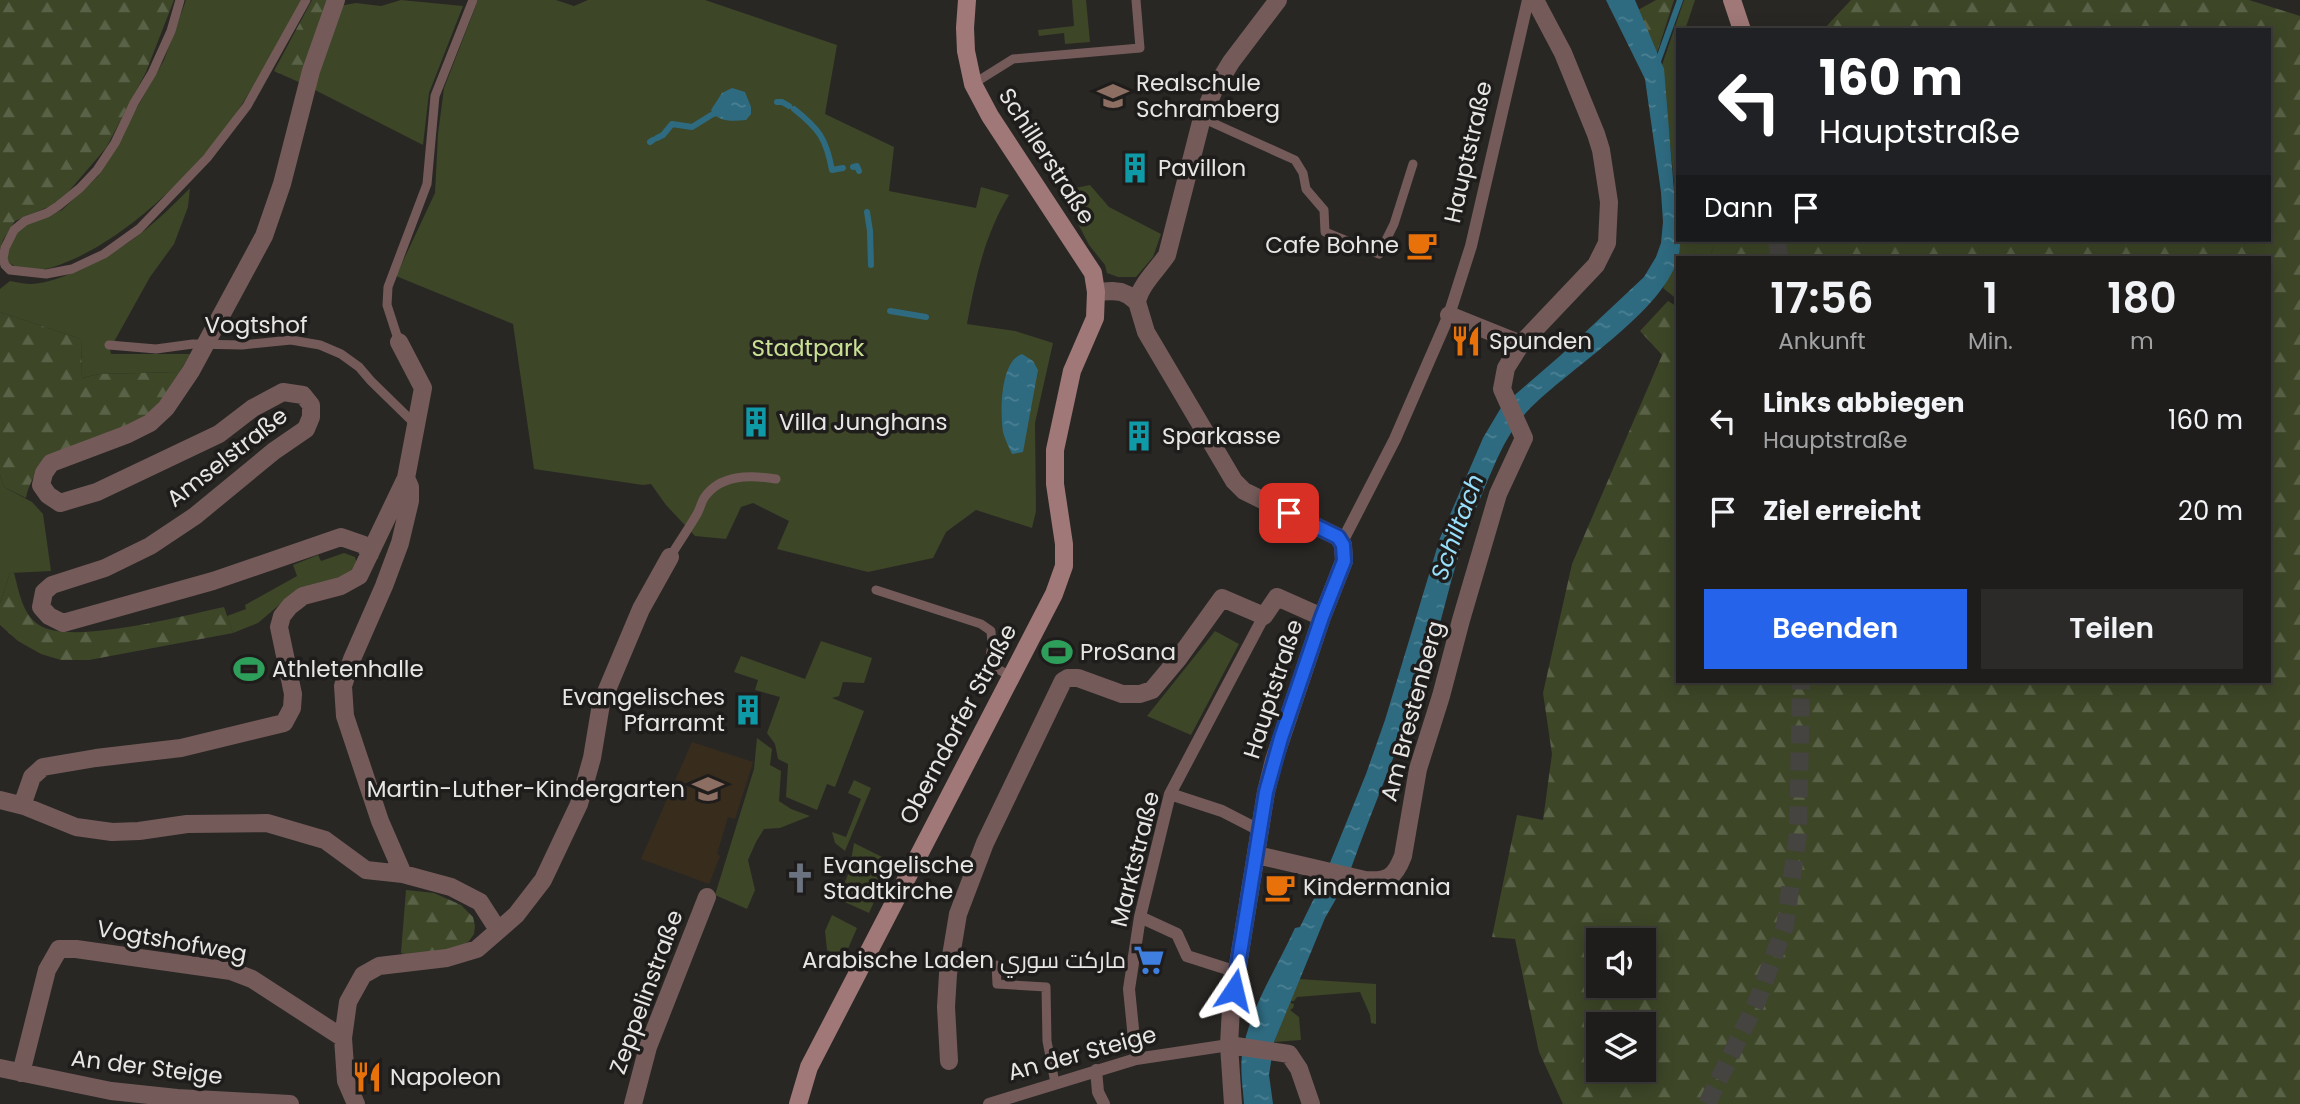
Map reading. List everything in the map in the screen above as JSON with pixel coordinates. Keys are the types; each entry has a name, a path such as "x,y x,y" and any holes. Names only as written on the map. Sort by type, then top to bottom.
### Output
{"main road":[{"name":"Schillerstraße","path":"967,0 966,51 973,84 990,116 1093,273 1096,292 1095,318 1072,371 1055,450 1055,484 1064,544 1064,566 1054,594"},
{"path":"1732,0 1741,28"},
{"name":"Oberndorfer Straße","path":"798,1104 809,1067 1054,594"}],"street":[{"path":"206,344 264,236 282,184 311,71 336,0"},
{"path":"1278,0 1231,62 1214,90 1202,118 1167,255 1139,292 1137,302 1146,332 1234,481 1244,491 1338,537 1342,542"},
{"name":"Hauptstraße","path":"1233,1104 1235,1045 1231,1008 1259,830 1274,761 1322,617 1344,561 1342,542 1395,439 1448,315 1471,246 1528,0"},
{"path":"1448,315 1521,344 1596,265 1607,243 1609,202 1601,150 1563,54 1535,0"},
{"path":"1096,292 1121,292 1137,302"},
{"path":"24,806 32,777 43,767 181,748 284,723 292,708 293,694 279,627 282,616 303,596 341,586 359,576 406,478 424,388 399,342"},
{"name":"Amselstraße","path":"206,344 166,408 150,423 51,463 44,473 41,485 48,495 60,503 97,492 219,434 253,408 283,392 303,395 311,405 311,417 306,429 274,451 195,516 150,546 105,568 52,585 44,592 41,607 48,616 63,623 213,581 341,537 364,545 370,554"},
{"name":"Am Brestenberg","path":"1257,855 1352,878 1379,881 1391,877 1398,869 1403,856 1418,769 1461,620 1498,494 1524,438 1502,389 1506,368 1521,344"},
{"path":"403,874 380,821 345,716 343,686 400,543 410,501 410,487 406,478"},
{"path":"356,1104 346,1081 343,1038 348,1002 362,975 379,966 447,958 477,949 516,915 543,880 579,804 592,758 601,704 641,609 670,556"},
{"path":"949,1061 946,1007 948,974 958,914 985,843 1063,681 1078,678 1122,694 1140,694 1152,690 1222,598 1264,617 1277,597 1322,617"},
{"name":"Marktstraße","path":"1136,1059 1129,989 1140,917 1170,794 1264,617"},
{"path":"1170,794 1222,811 1259,830"},
{"path":"0,800 24,806 76,827 112,832 187,824 267,823 325,840 366,870 403,874 451,887 480,902 498,930"},
{"name":"Zeppelinstraße","path":"633,1104 648,1047 707,897"},
{"path":"1140,917 1177,934 1187,956 1237,972"},
{"name":"Vogtshofweg","path":"21,1073 47,970 59,949 76,949 231,971 251,979 343,1038"},
{"path":"1235,1045 1283,1053 1298,1069 1311,1104"},
{"name":"An der Steige","path":"989,1104 1136,1059 1235,1045"},
{"name":"An der Steige","path":"0,1068 111,1091 177,1098 290,1104"},
{"path":"1096,1070 1098,1092 1104,1104"}],"lane":[{"path":"180,0 171,31 116,143 80,188 58,206 25,221 14,230 5,248 5,265 10,270 46,274 72,269 104,254 139,229 207,158 247,106 306,0"},
{"path":"399,342 387,305 388,287 427,184 435,96 473,0"},
{"path":"973,84 1013,59 1140,48 1136,0"},
{"path":"1202,118 1295,160 1303,173 1306,188 1324,210 1325,232 1379,254 1394,224 1413,164"},
{"name":"Vogtshof","path":"109,345 156,349 291,340 320,345 359,366 415,425"},
{"path":"670,556 712,490 727,480 745,476 776,479"},
{"path":"876,590 981,624 990,631 992,644 989,664 1010,676"},
{"path":"996,965 997,984 1046,987 1048,1041 1055,1083"}],"shaded area":[{"name":"Martin-Luther-Kindergarten","path":"692,742 753,762 735,819 728,817 717,854 720,856 709,884 641,859"}],"green space":[{"path":"0,0 174,0 146,72 106,148 69,191 53,205 15,221 0,250"},
{"path":"186,0 304,0 229,124 190,171 143,215 93,249 69,261 36,270 12,265 5,259 16,232 25,224 62,210 98,176 164,60"},
{"path":"312,0 332,0 301,83 274,71"},
{"path":"401,0 463,6 429,93 423,145 313,89 339,6 356,3 381,6"},
{"name":"Stadtpark","path":"478,0 556,0 574,6 588,0 705,0 837,45 825,114 894,147 889,191 976,208 981,187 1009,195 993,225 982,257 967,324 1015,331 1053,343 1035,423 1036,511 1032,528 976,510 946,532 933,558 868,572 777,549 789,521 753,503 741,507 726,539 695,536 666,505 651,484 534,469 513,324 396,276 435,193 444,88"},
{"path":"1072,0 1086,0 1090,42 1065,44 1064,33 1039,36 1038,30 1074,26"},
{"path":"1656,0 1674,0 1657,53 1638,10"},
{"path":"1684,0 1695,0 1686,28 1676,28 1676,202 1662,65"},
{"path":"1851,0 2249,0 2300,16 2300,1104 1563,1104 1539,1052 1515,939 1492,937 1517,815 1543,820 1552,754 1543,693 1572,564 1662,355 1640,331 1668,301 1676,306 1676,683 2271,683 2271,256 1710,256 1715,242 2271,242 2271,28 1825,28"},
{"path":"1090,185 1109,207 1161,234 1153,257 1136,277 1118,277 1107,273 1105,265 1089,245 1061,191"},
{"path":"190,188 188,207 174,244 150,277 110,349 111,354 190,354 180,372 99,374 82,378 81,339 0,312 0,289 10,281 29,284 55,279 111,254 164,214"},
{"path":"1680,242 1715,242 1710,256 1678,256"},
{"path":"1676,261 1676,298 1663,288"},
{"path":"0,312 81,339 82,378 99,374 180,372 156,405 133,425 109,438 65,452 41,468 32,481 26,498 4,487 0,475"},
{"path":"0,475 4,487 32,502 43,514 51,571 10,573 0,603"},
{"path":"344,553 355,557 354,571 285,600 258,623 233,633 227,616 246,609 245,605 297,576 293,565 318,555 321,561"},
{"path":"10,573 14,573 22,602 29,615 39,625 54,631 101,631 224,607 233,633 89,660 61,660 41,654 18,641 0,625 0,603"},
{"path":"1215,631 1239,644 1191,735 1147,716"},
{"path":"821,641 872,658 864,683 843,682 839,696 832,698 864,711 835,787 827,784 817,810 786,797 788,764 778,759 775,744 767,733 780,697 755,690 758,680 734,672 741,656 805,679"},
{"path":"757,738 772,749 770,765 781,771 779,801 810,816 780,828 764,829 748,860 755,890 747,909 715,895 754,769"},
{"path":"854,780 871,788 845,851 835,843 832,832 846,837 861,799 848,793"},
{"path":"854,843 892,862 869,913 838,899 849,872"},
{"path":"406,890 434,893 461,905 473,917 475,926 469,941 460,947 411,956 401,953"},
{"path":"832,915 857,928 844,958 827,950 825,931"},
{"path":"1299,979 1376,984 1376,1024 1371,1023 1360,992 1297,997 1291,1001 1294,1004 1290,1010 1299,1017 1301,1040 1274,1042"}],"water":[{"name":"Schiltach","path":"1606,0 1635,0 1664,69 1676,242 1680,242 1676,264 1662,289 1641,313 1537,402 1519,421 1504,444 1466,532 1424,675 1350,871 1325,918 1274,1042 1269,1075 1273,1104 1244,1104 1241,1061 1251,1022 1295,928 1300,927 1323,880 1366,774 1440,538 1483,438 1502,406 1644,277 1656,257 1661,243 1663,222 1645,79"},
{"path":"732,88 745,92 751,107 751,114 746,120 722,119 711,110 722,93"},
{"path":"1022,354 1033,361 1038,370 1023,452 1012,454 1003,432 1003,388 1009,366"}],"waterway":[{"path":"1657,64 1680,0"},
{"path":"777,102 789,106"},
{"path":"794,109 810,122 820,135 832,170 843,168"},
{"path":"657,138 672,124 692,127 721,112"},
{"path":"853,167 857,166 859,171"},
{"path":"867,212 871,265"},
{"path":"890,311 926,317"}],"tunnel":[{"path":"1777,242 1779,256"},
{"path":"1707,1104 1758,999 1785,926 1798,834 1801,683"}],"place":[{"name":"Realschule Schramberg","path":"1113,96"},
{"name":"Pavillon","path":"1135,168"},
{"name":"Cafe Bohne","path":"1422,245"},
{"name":"Spunden","path":"1466,341"},
{"name":"Villa Junghans","path":"756,422"},
{"name":"Sparkasse","path":"1139,436"},
{"name":"ProSana","path":"1057,652"},
{"name":"Athletenhalle","path":"249,669"},
{"name":"Evangelisches Pfarramt","path":"748,710"},
{"name":"Martin-Luther-Kindergarten","path":"708,789"},
{"name":"Evangelische Stadtkirche","path":"800,878"},
{"name":"Kindermania","path":"1280,887"},
{"name":"Arabische Laden ماركت سوري","path":"1149,960"},
{"name":"Napoleon","path":"367,1077"}],"route":[{"path":"1234,990 1266,792 1322,617 1344,561 1343,545 1338,537 1289,513"}]}
